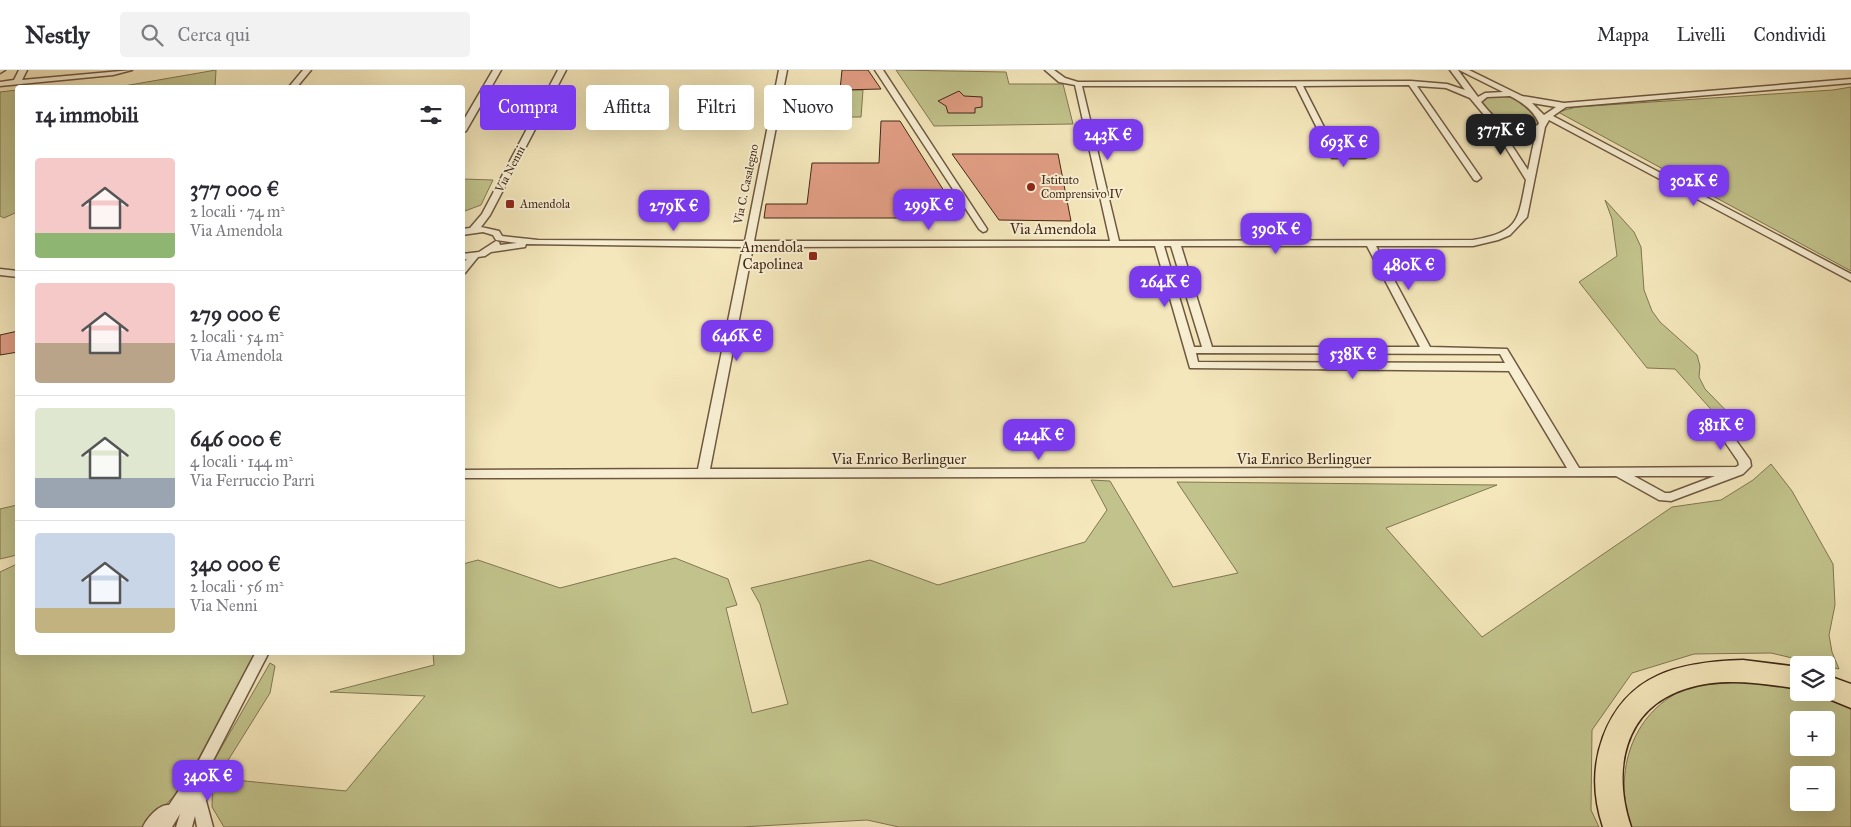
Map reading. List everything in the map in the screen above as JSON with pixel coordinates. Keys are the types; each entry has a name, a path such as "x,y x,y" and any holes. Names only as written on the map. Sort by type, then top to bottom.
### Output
{"highway":[{"path":"1617,827 1613,817 1609,785 1609,762 1614,740 1636,703 1670,682 1692,674 1750,671 1790,677"},
{"path":"1835,690 1851,696"}],"street":[{"path":"16,83 23,70"},
{"path":"0,84 128,70"},
{"path":"294,85 306,70"},
{"path":"465,126 497,70"},
{"name":"Via Nenni","path":"474,229 486,216 562,70"},
{"name":"Via C. Casalegno","path":"703,474 747,244 783,70"},
{"path":"879,70 983,229"},
{"path":"1050,70 1062,80 1078,84 1410,83 1447,86 1475,98 1493,93 1511,94"},
{"path":"1430,81 1446,77 1453,70 1490,119 1531,181"},
{"path":"1463,70 1519,98 1539,111 1544,122 1851,278"},
{"path":"1410,83 1430,81 1489,83"},
{"path":"1519,98 1564,105 1851,81"},
{"path":"1298,83 1324,135 1335,156 1365,156 1354,136 1324,135"},
{"path":"1410,83 1477,178"},
{"path":"1078,84 1115,243"},
{"path":"1490,119 1504,128 1516,131 1536,130 1564,105"},
{"name":"Via Amendola","path":"499,238 538,243 1473,243 1506,235 1516,227 1523,217 1544,122"},
{"name":"Via Nenni","path":"484,228 486,216"},
{"path":"465,231 484,228 496,233 499,238 492,249"},
{"name":"Via Amendola","path":"474,256 492,249 538,243"},
{"path":"1159,243 1194,366 1513,367"},
{"path":"1175,243 1208,350"},
{"path":"1370,243 1427,351"},
{"path":"465,257 474,256"},
{"path":"465,267 474,256"},
{"path":"0,272 15,274"},
{"path":"1189,350 1503,351 1576,473"},
{"path":"1724,432 1744,460 1745,466 1739,471"},
{"name":"Via Enrico Berlinguer","path":"465,474 1616,473 1739,471"},
{"name":"Via Enrico Berlinguer","path":"1616,473 1663,497 1672,497 1739,471"},
{"path":"1678,472 1692,478 1694,483 1693,489"},
{"path":"163,827 202,767 261,655"},
{"path":"151,827 159,820 202,767"},
{"path":"184,827 202,767"},
{"path":"202,767 198,801 205,827"}],"green space":[{"path":"216,70 215,85 130,85"},
{"path":"896,70 1006,72 1009,84 1063,84 1073,124 934,126"},
{"path":"1851,87 1851,271 1558,112 1576,107 1833,90"},
{"path":"15,90 15,213 4,218 0,216 0,92"},
{"path":"852,90 863,90 861,117 852,117"},
{"path":"1488,95 1504,96 1521,102 1539,116 1538,123 1521,128 1513,128 1506,125 1492,116 1481,102 1482,98"},
{"path":"465,179 493,180 481,205 465,211"},
{"path":"1605,200 1634,232 1641,247 1644,290 1652,311 1660,322 1697,355 1700,366 1699,377 1705,389 1747,432 1725,425 1675,369 1647,368 1579,282 1617,256 1612,219"},
{"path":"1771,464 1792,491 1833,564 1835,605 1829,635 1834,656 1790,657 1771,653 1694,654 1632,673 1592,730 1591,810 1599,827 899,827 867,820 741,827 224,827 212,807 213,762 270,663 275,666 270,693 227,762 240,768 235,780 346,791 425,696 330,692 434,665 433,655 465,655 465,563 478,560 560,588 675,558 728,579 737,605 726,608 752,713 788,704 760,604 751,588 870,560 938,585 1085,542 1107,510 1091,480 1110,481 1173,587 1238,573 1177,482 1497,485 1386,528 1482,637 1672,507 1721,500 1753,480"},
{"path":"15,505 15,555 0,559 0,509"},
{"path":"15,565 15,655 254,655 194,767 173,797 145,827 0,827 0,572"},
{"path":"1835,659 1839,669 1835,668"},
{"path":"1733,680 1790,687 1790,701 1835,700 1851,705 1851,827 1631,827 1624,789 1625,769 1637,734 1647,718 1661,704 1683,690"}],"building":[{"path":"842,70 868,70 881,89 852,90 852,85 840,85"},
{"path":"959,91 964,96 982,97 982,107 975,108 975,113 948,113 946,106 938,101"},
{"path":"881,121 900,121 961,218 764,218 766,204 807,204 812,163 879,163"},
{"path":"952,154 1058,154 1071,221 999,220"},
{"path":"15,332 15,352 0,355 0,335"}],"place":[{"name":"Istituto Comprensivo IV","path":"1031,187"},
{"name":"Amendola","path":"510,204"},
{"name":"Amendola Capolinea","path":"813,256"}]}
